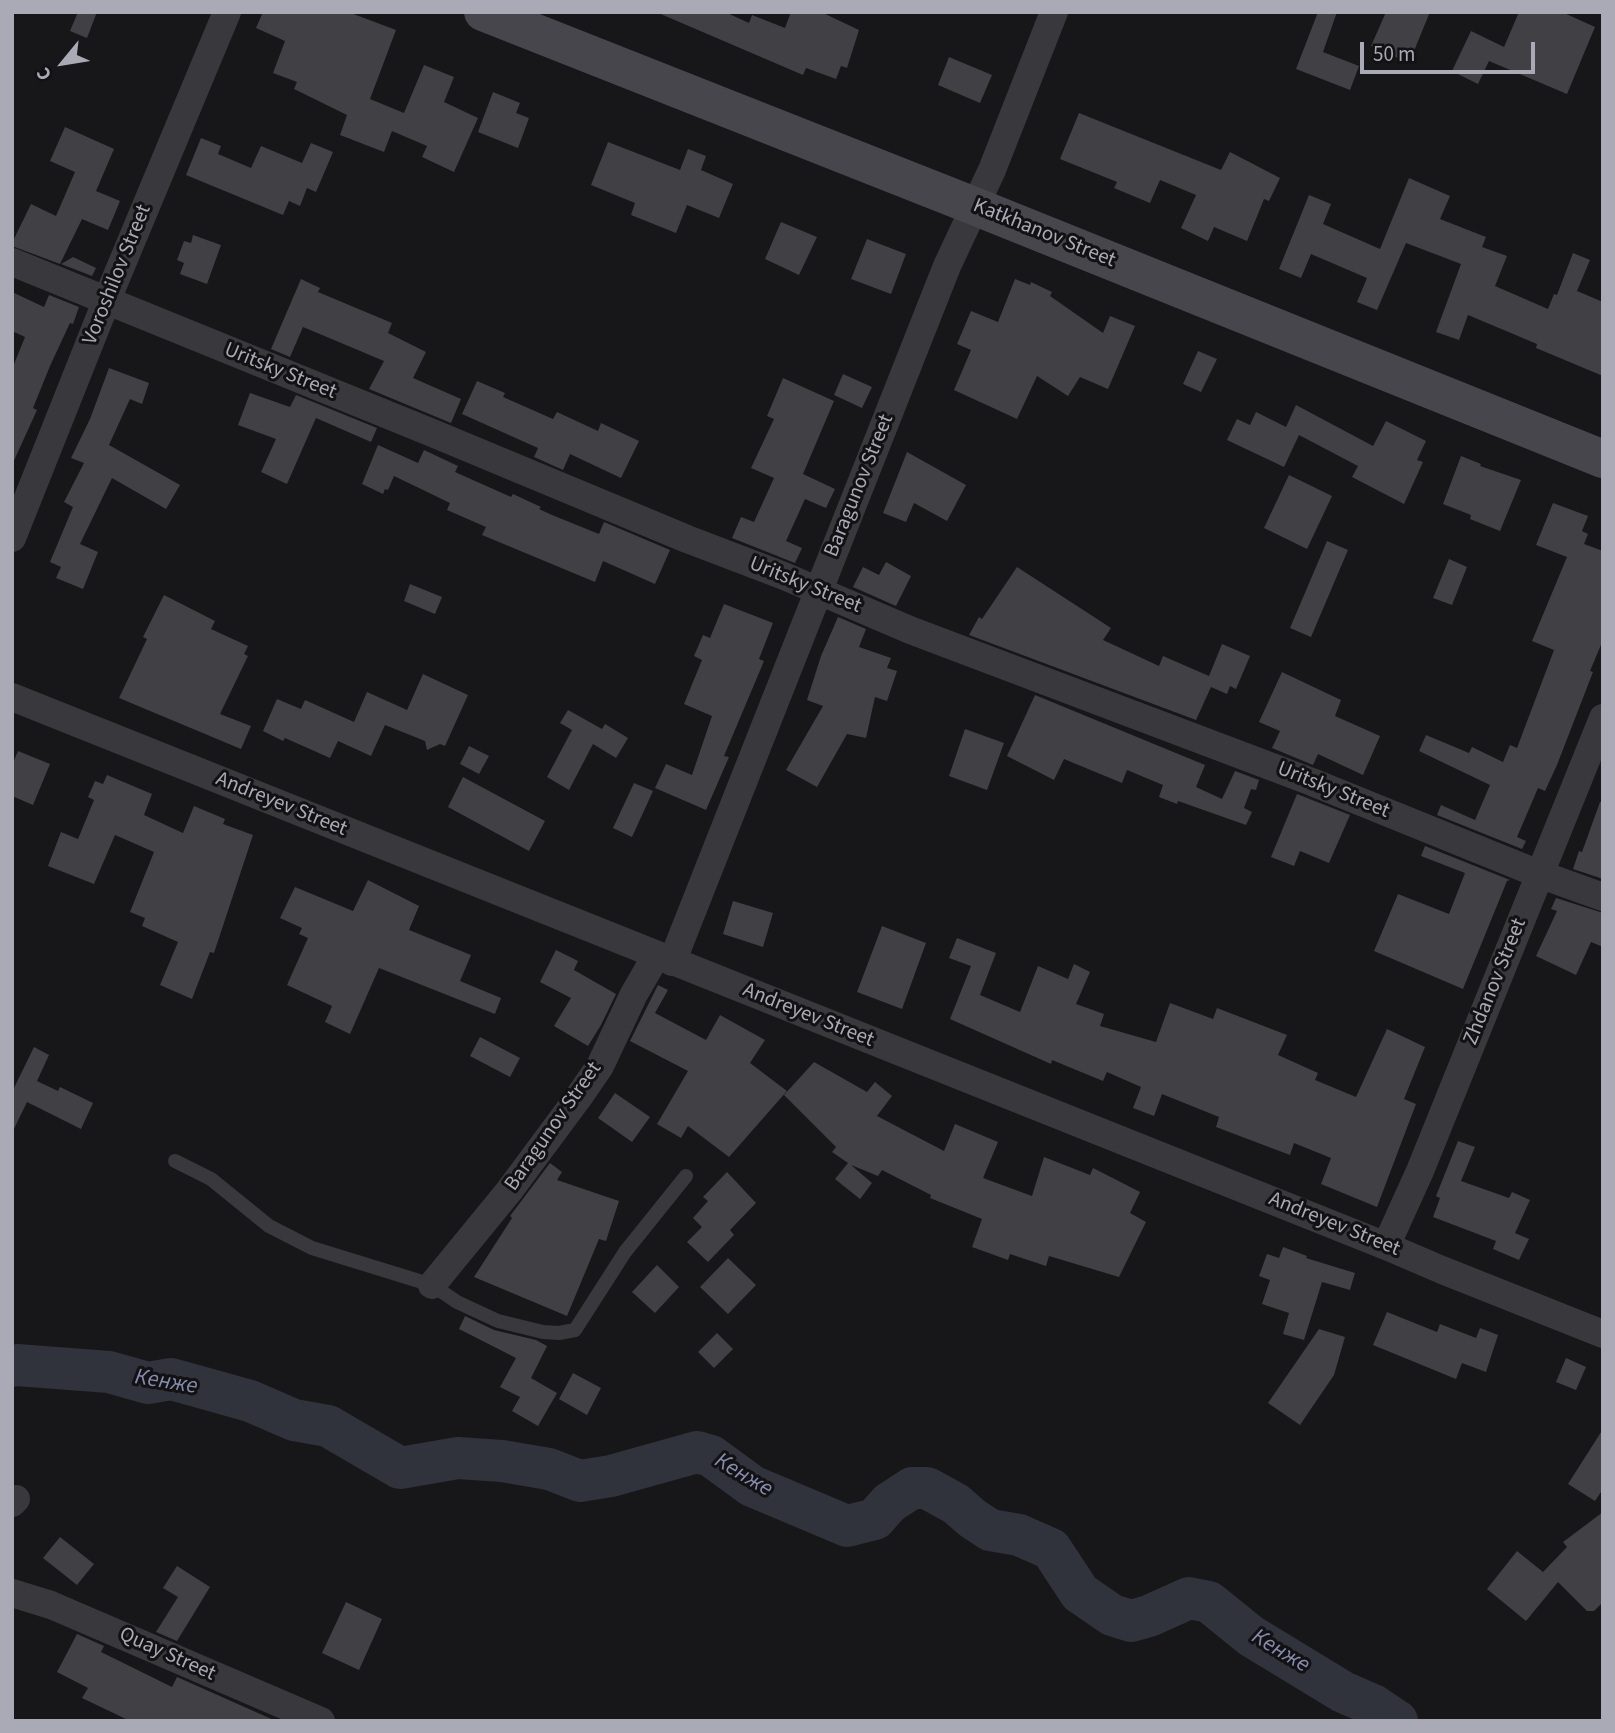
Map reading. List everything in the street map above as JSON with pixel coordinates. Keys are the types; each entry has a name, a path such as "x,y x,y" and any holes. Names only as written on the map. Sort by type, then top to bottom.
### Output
{"street":[{"name":"Voroshilov Street","path":"12,538 106,302 227,12"},
{"name":"Katkhanov Street","path":"483,12 1603,459"},
{"name":"Baragunov Street","path":"432,1286 509,1191 600,1066 634,994 664,959 818,590 947,266 992,170 1054,12"},
{"name":"Uritsky Street","path":"12,262 687,540 818,590 910,630 1312,782 1539,874 1603,897"},
{"name":"Andreyev Street","path":"12,697 1603,1334"},
{"name":"Zhdanov Street","path":"1387,1246 1420,1171 1603,718"},
{"name":"Quay Street","path":"12,1593 51,1605 321,1721"}],"lane":[{"path":"175,1161 211,1179 269,1226 312,1248 432,1286 457,1303 498,1321 543,1332 559,1333 575,1330 625,1252 686,1176"}],"building":[{"path":"78,12 97,12 87,38 70,31"},
{"path":"263,12 348,12 396,30 370,99 404,113 424,65 454,77 444,102 478,118 454,172 422,157 427,146 392,131 384,152 340,135 347,115 294,89 297,82 273,73 285,41 256,28"},
{"path":"656,12 725,12 749,23 752,15 785,28 791,12 821,12 859,30 847,68 841,66 836,79 806,68 803,75"},
{"path":"1318,12 1337,12 1323,52 1359,66 1350,90 1296,69"},
{"path":"1386,12 1430,12 1409,63 1371,46"},
{"path":"1519,12 1562,12 1595,27 1567,94 1489,61 1478,84 1452,71 1471,31 1504,47"},
{"path":"949,57 992,75 980,103 938,85"},
{"path":"493,92 520,103 516,113 529,118 518,148 478,132"},
{"path":"1079,113 1221,170 1230,152 1280,178 1269,201 1264,199 1247,241 1214,227 1208,241 1181,228 1196,195 1160,180 1150,203 1114,188 1117,182 1060,159"},
{"path":"65,127 114,149 96,191 120,201 108,230 82,219 60,264 12,246 12,243 31,204 56,216 75,172 50,161"},
{"path":"201,138 221,146 218,154 251,168 261,146 302,163 311,143 333,152 316,192 307,188 300,206 289,201 283,215 186,175"},
{"path":"608,142 680,170 688,149 706,156 701,170 733,184 719,218 687,205 676,233 631,215 635,203 591,185"},
{"path":"1409,178 1450,196 1440,219 1486,237 1482,247 1507,256 1495,286 1548,309 1554,294 1557,295 1573,253 1590,260 1577,291 1603,302 1603,376 1468,315 1459,340 1436,332 1461,264 1406,243 1377,310 1357,302 1367,278 1311,254 1301,278 1279,269 1309,195 1331,204 1323,224 1380,249"},
{"path":"781,222 817,237 799,275 765,259"},
{"path":"193,235 221,245 207,284 180,274 184,263 177,260 184,241 191,243"},
{"path":"867,239 906,254 891,294 851,279"},
{"path":"73,257 96,268 92,276 61,264"},
{"path":"301,279 320,288 318,292 392,323 388,333 426,352 413,378 461,399 451,423 369,389 384,361 303,327 290,357 271,349"},
{"path":"1015,279 1030,285 1031,282 1052,292 1050,296 1103,333 1110,316 1135,326 1108,389 1080,377 1068,396 1037,376 1017,419 954,390 971,350 957,344 971,311 998,322"},
{"path":"12,292 44,307 49,295 79,307 73,324 70,323 50,366 33,408 37,410 12,465 12,369 25,337 12,331"},
{"path":"1198,351 1217,359 1201,392 1183,384"},
{"path":"109,368 149,383 142,404 130,399 109,445 180,485 166,509 112,478 80,544 98,552 83,589 56,578 61,567 50,562 73,507 64,502 84,463 71,458 90,419"},
{"path":"843,374 872,387 862,408 834,395"},
{"path":"783,378 834,401 803,474 835,489 826,508 805,499 786,541 802,548 795,563 732,538 741,517 754,522 774,478 751,468 774,419 767,416"},
{"path":"477,381 505,393 503,397 553,419 557,412 598,431 601,423 639,441 621,478 570,454 563,470 534,457 538,448 462,414"},
{"path":"250,393 290,407 296,395 377,428 371,442 316,418 287,484 261,472 276,439 238,425"},
{"path":"1296,405 1373,446 1386,421 1426,441 1417,460 1423,462 1404,504 1352,477 1358,466 1299,435 1284,467 1227,440 1237,419 1250,425 1256,412 1286,427"},
{"path":"378,445 418,463 424,450 458,466 455,472 511,497 513,494 552,515 599,534 604,522 670,550 655,584 603,561 595,582 482,535 486,527 447,510 450,503 394,476 388,490 385,489 383,494 362,484"},
{"path":"907,452 966,485 947,521 914,503 906,522 883,513"},
{"path":"1461,456 1481,464 1480,466 1521,480 1500,531 1443,504"},
{"path":"1289,475 1332,496 1307,549 1264,528"},
{"path":"1553,503 1588,516 1582,531 1588,534 1584,544 1603,551 1603,640 1557,765 1545,791 1538,788 1517,837 1526,841 1522,849 1437,815 1441,805 1475,820 1490,785 1419,751 1426,735 1469,753 1472,747 1503,762 1510,745 1517,748 1554,650 1532,641 1567,557 1536,545"},
{"path":"1327,541 1348,550 1311,637 1290,628"},
{"path":"1449,559 1467,567 1452,605 1433,598"},
{"path":"886,562 911,576 896,606 853,587 863,567 879,575"},
{"path":"1017,567 1111,628 1103,640 1159,666 1163,656 1209,676 1222,644 1250,656 1236,689 1230,686 1227,694 1211,687 1196,720 969,635 979,617 982,619"},
{"path":"410,584 442,597 435,614 404,601"},
{"path":"164,595 215,621 211,629 248,646 244,654 248,656 220,714 251,726 241,749 119,698 147,639 143,637"},
{"path":"724,604 773,623 759,659 764,661 724,756 729,757 706,810 655,788 666,764 692,775 712,716 684,704 702,660 694,656 703,635 710,638"},
{"path":"838,617 866,629 859,647 891,658 887,668 897,671 887,701 875,697 866,738 847,734 817,787 786,770 823,706 807,700 821,656"},
{"path":"1282,672 1341,700 1335,716 1380,736 1363,775 1318,754 1313,765 1272,748 1280,731 1259,722"},
{"path":"423,674 468,695 445,746 440,744 427,750 425,741 385,725 371,756 338,741 330,758 263,731 277,699 301,709 305,700 354,722 367,692 407,710"},
{"path":"1035,695 1205,765 1196,787 1222,799 1235,771 1259,780 1256,790 1251,789 1244,808 1252,812 1246,825 1159,797 1163,785 1127,770 1122,783 1064,759 1054,780 1007,756"},
{"path":"568,710 602,729 605,724 628,738 616,758 593,744 569,790 547,777 572,730 560,723"},
{"path":"965,729 1004,743 987,790 949,776"},
{"path":"469,746 489,756 479,774 460,764"},
{"path":"18,751 50,764 33,805 12,796 12,765"},
{"path":"107,775 152,794 144,815 183,833 194,806 225,819 223,824 253,835 214,953 210,952 192,999 160,985 178,942 142,926 145,918 130,912 154,852 115,835 94,884 48,866 61,832 78,839 94,800 88,797 95,781 103,784"},
{"path":"463,777 545,821 529,851 448,807"},
{"path":"634,783 653,791 632,837 613,828"},
{"path":"1297,794 1350,815 1329,863 1300,851 1294,866 1271,857"},
{"path":"1600,802 1603,802 1603,879 1573,869"},
{"path":"1425,846 1510,880 1507,881 1463,989 1374,951 1398,894 1449,914 1465,873 1421,856"},
{"path":"368,880 419,906 409,930 471,955 460,981 501,998 495,1014 379,968 350,1034 325,1022 332,1006 287,985 308,938 299,934 302,928 280,918 295,887 353,911"},
{"path":"1556,898 1603,913 1603,947 1591,942 1576,975 1536,956 1557,911 1551,909"},
{"path":"733,901 773,913 763,947 723,934"},
{"path":"882,926 926,943 902,1009 857,992"},
{"path":"957,938 996,953 980,995 1020,1012 1038,966 1068,979 1074,964 1090,972 1076,1004 1104,1014 1100,1026 1156,1042 1170,1003 1213,1019 1217,1008 1287,1035 1278,1055 1318,1073 1315,1080 1356,1097 1387,1029 1425,1047 1404,1099 1416,1104 1377,1207 1321,1184 1331,1158 1294,1143 1290,1155 1216,1127 1219,1117 1162,1094 1154,1116 1133,1108 1141,1087 1107,1072 1103,1081 1052,1060 1051,1064 950,1019 971,966 949,958"},
{"path":"556,950 578,961 574,970 616,994 588,1046 554,1026 571,998 540,982"},
{"path":"658,985 668,990 655,1013 706,1040 720,1015 765,1040 750,1063 787,1091 729,1157 688,1126 681,1138 657,1124 688,1071 630,1041"},
{"path":"480,1037 520,1058 510,1077 470,1056"},
{"path":"34,1047 49,1055 37,1081 58,1091 60,1087 93,1103 81,1129 27,1102 12,1133 12,1092"},
{"path":"814,1062 867,1092 875,1082 892,1096 877,1116 944,1151 955,1124 998,1142 983,1178 1032,1196 1044,1157 1090,1175 1093,1168 1140,1192 1130,1213 1146,1222 1119,1277 1049,1256 1046,1266 1010,1254 1008,1260 972,1247 982,1219 930,1198 931,1195 882,1170 878,1176 851,1165 872,1183 860,1199 835,1179 848,1163 832,1152 836,1147 784,1095"},
{"path":"615,1093 650,1117 632,1142 598,1118"},
{"path":"1458,1141 1475,1147 1461,1181 1509,1198 1512,1192 1530,1200 1515,1233 1529,1239 1519,1260 1493,1249 1496,1241 1433,1217 1440,1198 1436,1196"},
{"path":"550,1163 562,1172 557,1180 619,1201 606,1241 599,1239 567,1316 474,1277 512,1218 510,1216"},
{"path":"727,1172 756,1203 730,1230 734,1235 708,1262 687,1242 702,1227 693,1218 708,1201 703,1197"},
{"path":"1283,1247 1307,1256 1306,1258 1355,1273 1350,1290 1322,1282 1304,1340 1283,1334 1289,1313 1262,1304 1270,1280 1259,1276 1267,1254 1279,1258"},
{"path":"728,1258 756,1285 728,1314 700,1287"},
{"path":"657,1265 679,1287 655,1313 632,1292"},
{"path":"1387,1312 1437,1332 1440,1324 1476,1338 1480,1328 1498,1335 1486,1372 1462,1363 1456,1379 1373,1345"},
{"path":"465,1316 494,1330 536,1340 547,1346 531,1378 557,1393 538,1426 512,1411 520,1397 500,1387 516,1358 459,1329"},
{"path":"1319,1329 1345,1337 1334,1375 1300,1425 1268,1403"},
{"path":"717,1333 733,1349 714,1368 698,1352"},
{"path":"1566,1358 1586,1367 1576,1390 1556,1382"},
{"path":"573,1373 601,1388 587,1415 559,1399"},
{"path":"1603,1429 1603,1489 1595,1501 1568,1484"},
{"path":"1603,1512 1603,1602 1594,1611 1587,1611 1558,1582 1526,1621 1487,1589 1517,1551 1543,1572 1567,1547 1563,1542"},
{"path":"60,1537 94,1564 77,1585 43,1558"},
{"path":"177,1566 210,1587 177,1641 156,1632 178,1597 163,1588"},
{"path":"346,1602 382,1619 359,1670 322,1653"},
{"path":"77,1634 104,1646 101,1652 172,1687 177,1677 276,1721 130,1721 82,1698 88,1688 57,1672"}],"waterway":[{"name":"Кенже","path":"12,1366 109,1372 148,1383 171,1379 250,1401 294,1420 328,1426 400,1468 458,1458 502,1461 549,1469 580,1481 611,1476 697,1452 711,1456 752,1486 847,1526 875,1519 889,1503 912,1488 927,1488 956,1504 990,1530 1019,1535 1051,1549 1080,1593 1112,1615 1131,1621 1189,1598 1209,1602 1251,1636 1343,1692 1373,1705 1397,1721"}]}
